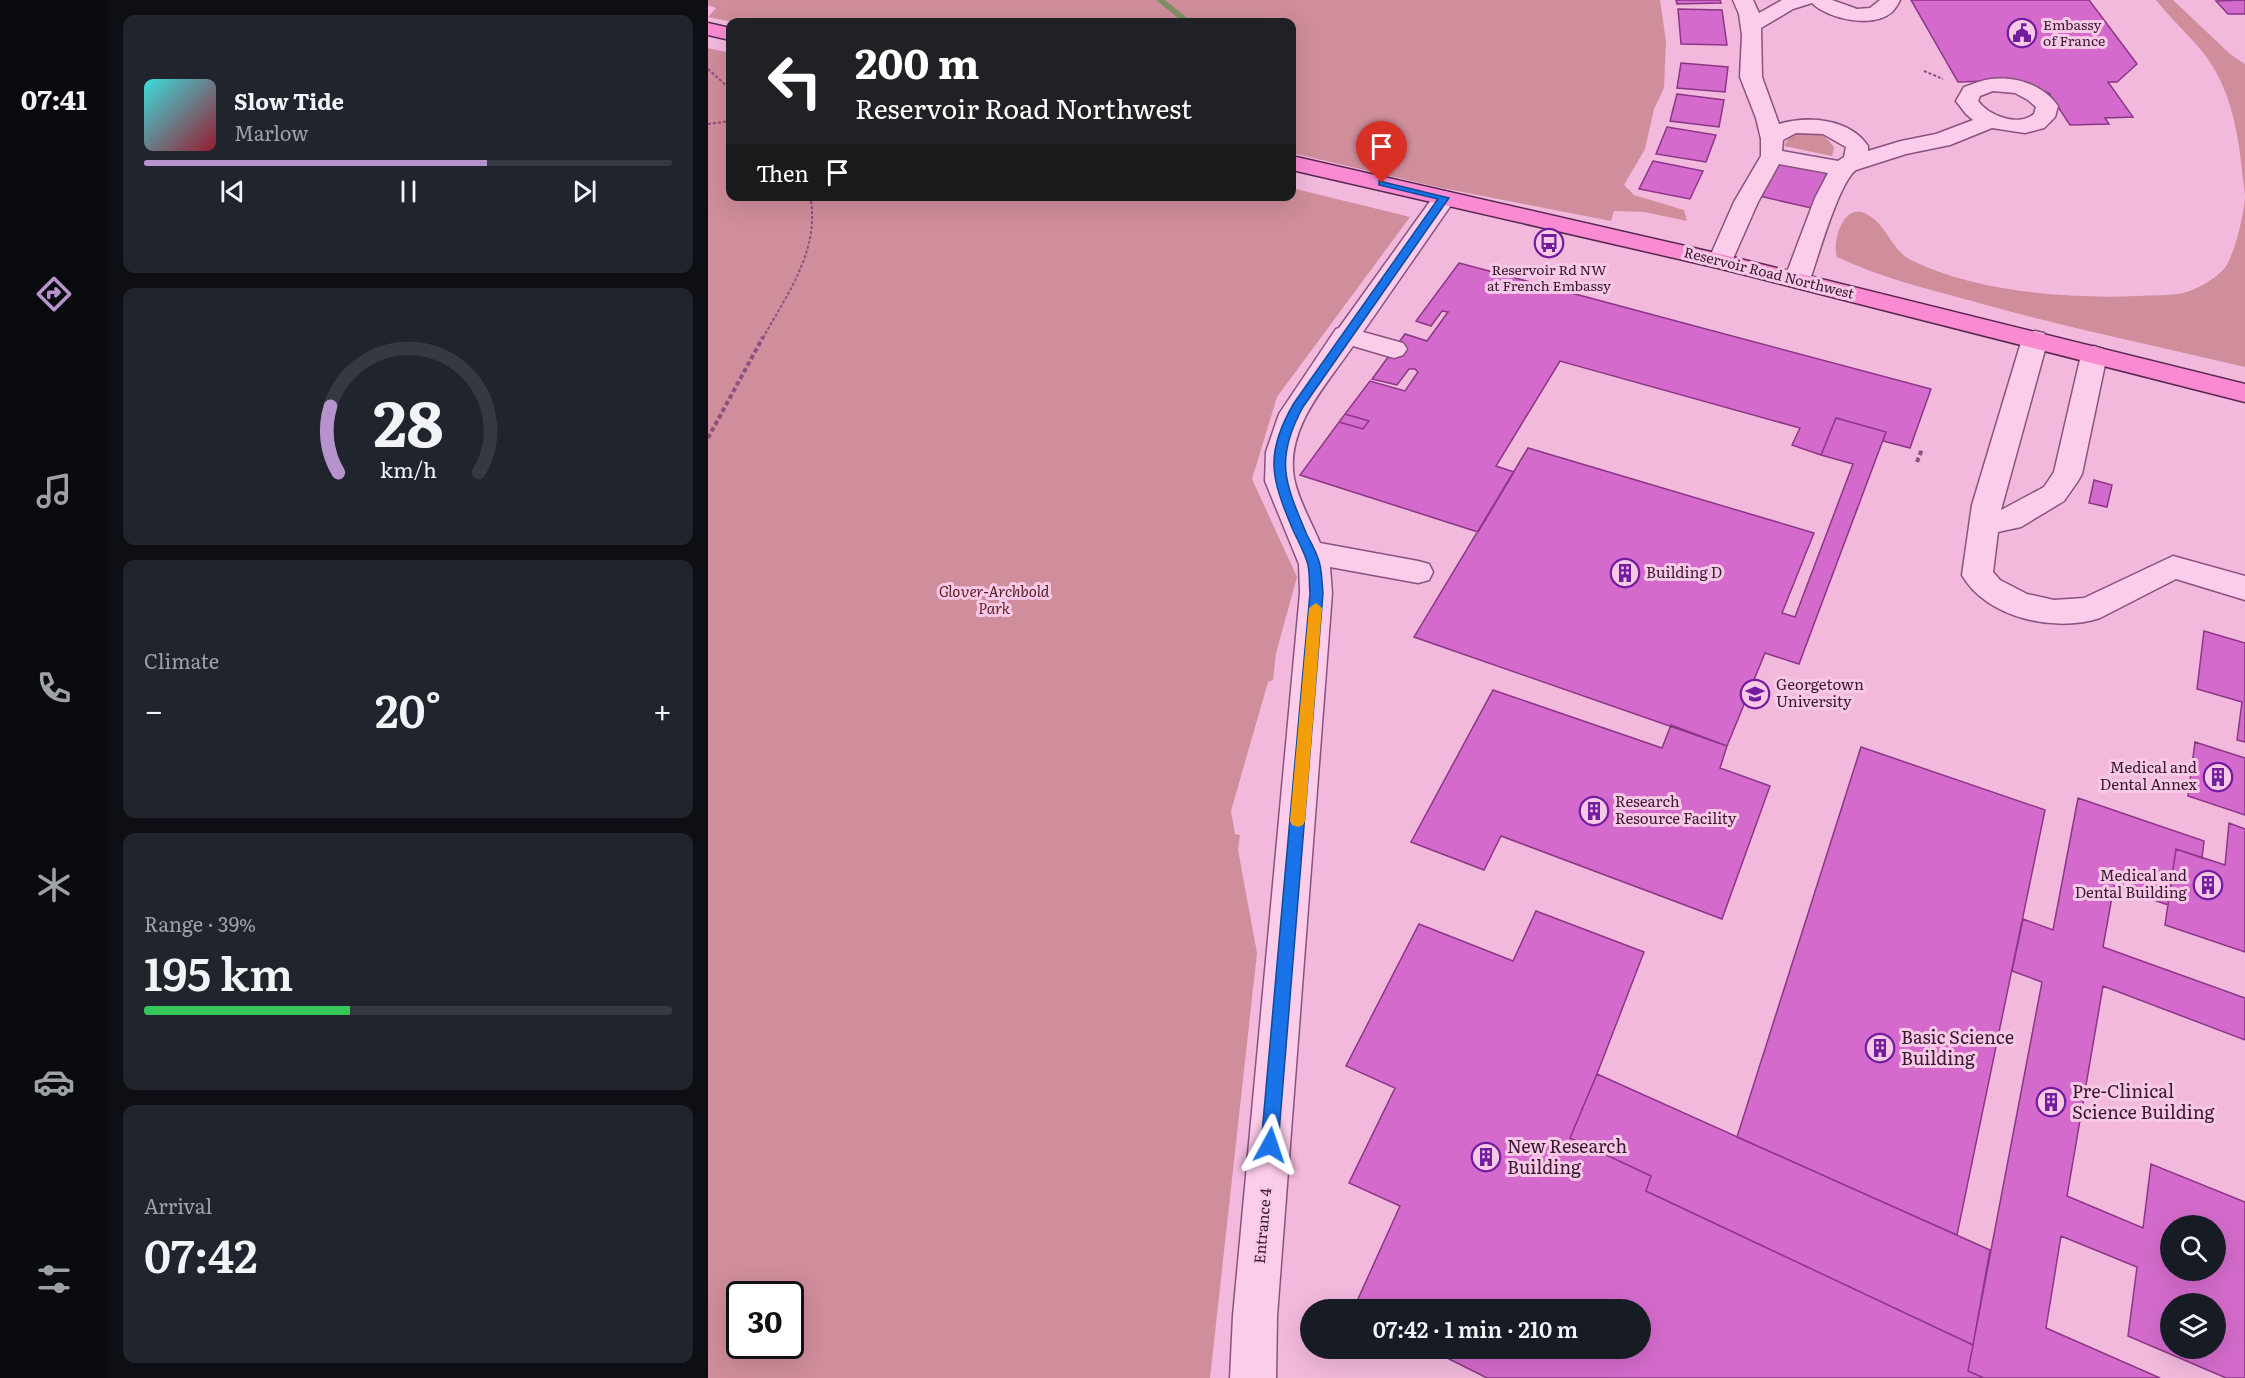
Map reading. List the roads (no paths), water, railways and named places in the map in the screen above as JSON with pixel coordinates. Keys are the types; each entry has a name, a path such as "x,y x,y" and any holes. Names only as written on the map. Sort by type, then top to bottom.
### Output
{"main road":[{"path":"708,29 726,33"},
{"name":"Reservoir Road Northwest","path":"1296,164 1720,261 2245,393"}],"street":[{"path":"1743,0 1751,26 1751,77 1767,118 1772,147"},
{"path":"1751,26 1786,5 1804,0"},
{"path":"1820,0 1830,8 1858,14 1881,11 1888,7 1890,0"},
{"path":"1772,147 1847,166 1902,148 1942,140 1989,121"},
{"path":"1720,261 1779,131 1796,126 1832,129 1850,138 1857,146 1857,154 1827,198 1797,280"},
{"name":"Entrance 4","path":"1253,1378 1255,1316 1314,633 1316,579 1309,552 1280,482 1278,471 1281,448 1292,415 1345,335 1444,198"},
{"path":"1345,335 1394,349"},
{"path":"2035,339 1988,505 1977,575 1989,588 2019,604 2054,612 2089,610 2173,567 2245,588"},
{"path":"1985,524 2010,519 2054,494 2068,474 2094,355"},
{"path":"1309,552 1418,572"}],"waterway":[{"path":"1160,0 1183,18"}],"place":[{"name":"Embassy of France","path":"2022,33"},
{"name":"Reservoir Rd NW at French Embassy","path":"1549,243"},
{"name":"Building D","path":"1625,573"},
{"name":"Georgetown University","path":"1755,694"},
{"name":"Medical and Dental Annex","path":"2218,777"},
{"name":"Research Resource Facility","path":"1594,811"},
{"name":"Medical and Dental Building","path":"2208,885"},
{"name":"Basic Science Building","path":"1880,1048"},
{"name":"Pre-Clinical Science Building","path":"2051,1102"},
{"name":"New Research Building","path":"1486,1157"}],"park label":[{"name":"Glover-Archbold Park","path":"994,600"}]}
